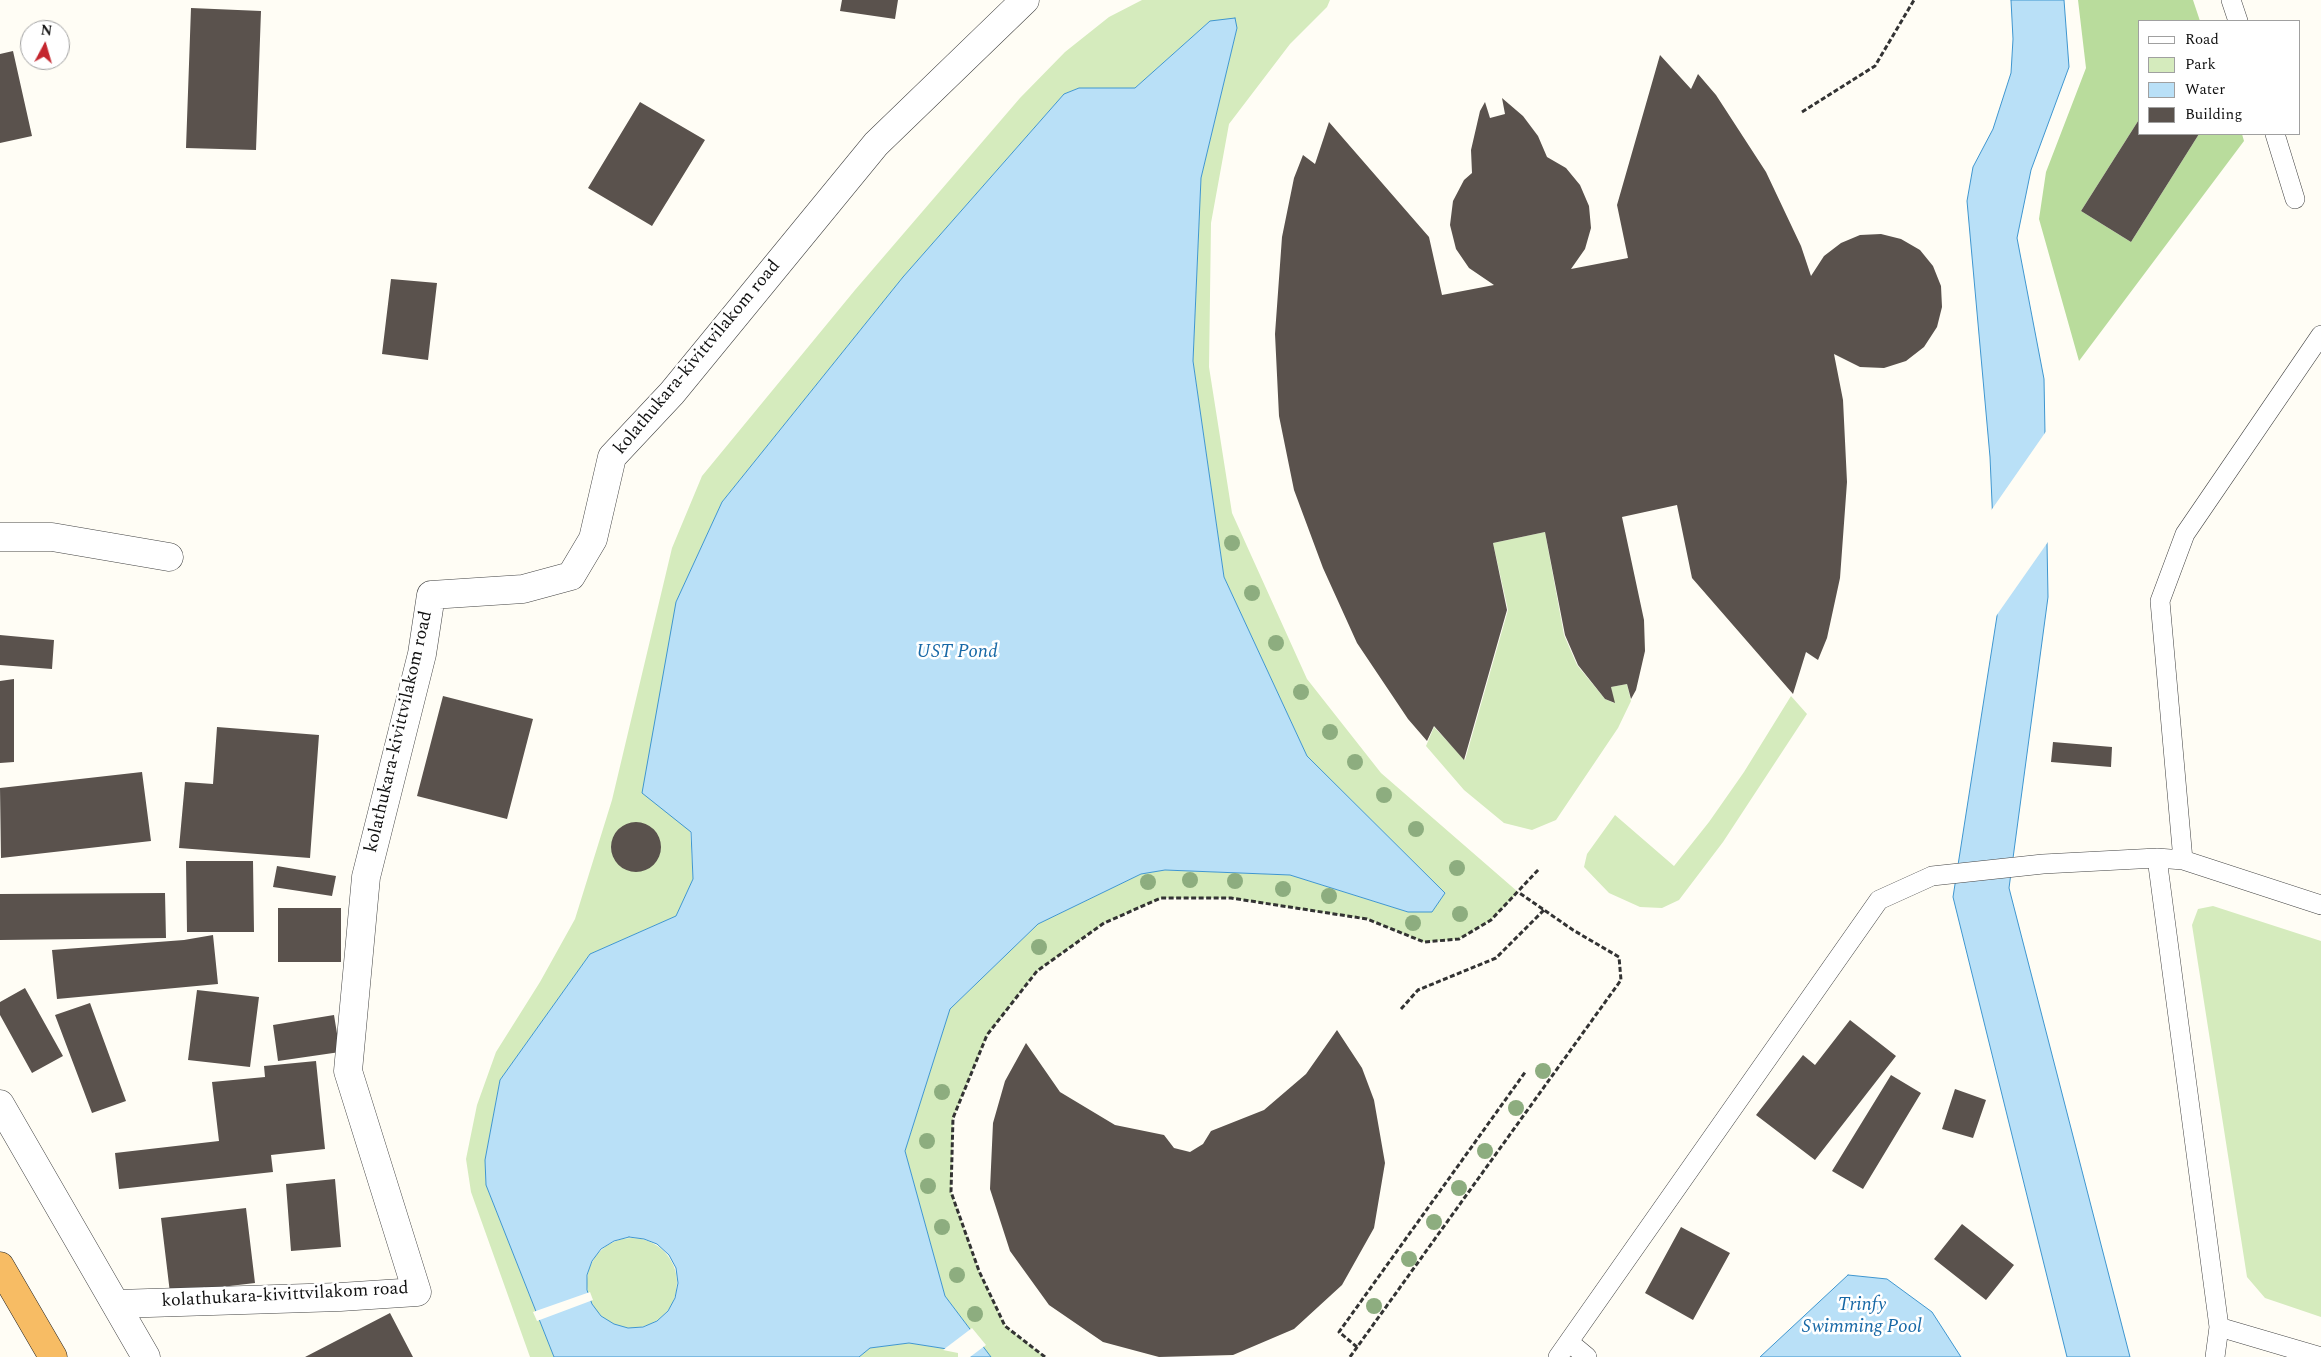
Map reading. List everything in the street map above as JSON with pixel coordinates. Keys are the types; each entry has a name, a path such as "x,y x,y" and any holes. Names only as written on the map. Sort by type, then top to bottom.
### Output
{"highway":[{"path":"0,1266 53,1357"}],"street":[{"name":"kolathukara-kivittvilakom road","path":"117,1304 340,1297 416,1292 348,1072 366,877 422,654 431,596 523,589 571,576 593,539 612,457 672,393 876,144 1025,0"},
{"path":"0,537 52,537 169,557"},
{"path":"0,1104 146,1357"}],"lane":[{"path":"2231,0 2238,20"},
{"path":"2275,135 2295,199"},
{"path":"2183,860 2160,601 2185,534 2321,335"},
{"path":"2156,858 2219,1327 2214,1357"},
{"path":"1558,1357 1879,900 1932,876 2043,864 2156,858 2183,860 2321,904"},
{"path":"2219,1327 2321,1357"},
{"path":"1569,1342 1587,1357"}],"path":[{"path":"1802,112 1875,66 1914,0"},
{"path":"1045,1357 1005,1326 979,1270 951,1192 953,1118 987,1035 1037,971 1104,922 1161,898 1231,898 1367,919 1424,942 1459,939 1491,920 1539,869"},
{"path":"1350,1357 1621,980 1619,957 1518,892"},
{"path":"1401,1009 1418,990 1496,958 1544,910"},
{"path":"1357,1348 1339,1332 1526,1071"}],"green space":[{"path":"1142,0 1330,0 1327,7 1290,44 1229,124 1211,223 1209,367 1232,513 1307,679 1381,773 1518,892 1491,920 1459,939 1424,942 1367,919 1231,898 1161,898 1104,923 1037,971 987,1035 953,1118 951,1192 979,1271 1005,1326 1045,1357 991,1357 945,1296 905,1151 950,1009 1038,924 1141,874 1165,870 1290,875 1408,912 1432,912 1445,893 1307,756 1224,577 1193,361 1201,178 1237,28 1210,21 1135,88 1079,88 1064,94 903,277 722,502 676,602 693,879 676,916 590,954 500,1080 485,1160 486,1185 554,1357 530,1357 471,1192 466,1159 477,1105 496,1052 540,982 575,919 612,800 672,548 702,476 855,290 1020,98 1065,52 1109,17"},
{"path":"2078,0 2193,0 2200,20 2138,20 2138,121 2081,211 2131,242 2198,135 2242,135 2244,141 2079,361 2039,219 2046,172 2086,68"},
{"path":"1545,532 1564,635 1577,665 1605,699 1614,703 1611,687 1627,684 1631,701 1618,728 1556,820 1532,830 1504,823 1464,790 1426,746 1434,727 1465,760 1508,610 1493,543"},
{"path":"1791,696 1807,714 1723,842 1679,900 1662,908 1640,907 1609,893 1584,867 1587,854 1615,815 1674,866 1709,822 1744,772"},
{"path":"2213,906 2321,941 2321,1317 2265,1298 2247,1277 2192,925 2198,909"},
{"path":"632,1238 649,1241 664,1251 674,1266 677,1283 674,1300 664,1315 649,1325 632,1328 615,1325 600,1315 590,1300 587,1283 590,1266 600,1251 615,1241"},
{"path":"909,1343 961,1351 961,1357 859,1357 870,1348"}],"water":[{"path":"2011,0 2064,0 2069,67 2031,170 2017,238 2044,379 2048,597 2009,888 2130,1357 2067,1357 1953,897 1997,616 1990,457 1967,201 1973,167 1993,129 2011,73 2013,39"},
{"name":"UST Pond","path":"1235,18 1237,28 1201,178 1193,361 1224,577 1307,756 1445,893 1432,912 1408,912 1290,875 1165,870 1141,874 1038,924 950,1009 905,1151 945,1296 991,1357 961,1357 960,1351 909,1343 870,1348 859,1357 554,1357 486,1185 485,1160 500,1080 590,954 676,916 693,879 691,832 642,793 676,602 722,502 903,277 1064,94 1079,88 1135,88 1210,21","holes":["629,1237 644,1239 657,1244 669,1255 676,1268 678,1283 675,1298 668,1311 657,1321 643,1327 628,1328 614,1324 601,1316 592,1304 587,1290 587,1275 592,1261 601,1249 614,1241"]},
{"name":"Trinfy Swimming Pool","path":"1848,1275 1887,1279 1932,1312 1961,1357 1760,1357"}],"pier":[{"path":"2047,430 2050,539 1994,619 1990,512"},
{"path":"590,1292 593,1300 537,1321 533,1312"},
{"path":"972,1328 986,1345 970,1357 958,1357 958,1353 943,1350"}],"building":[{"path":"842,0 898,0 895,19 840,11"},
{"path":"191,8 261,11 256,150 186,148"},
{"path":"13,51 32,136 0,143 0,54"},
{"path":"1660,55 1691,89 1698,74 1716,95 1766,172 1801,246 1811,276 1824,256 1841,243 1860,235 1881,234 1901,239 1920,250 1933,266 1941,286 1942,307 1937,327 1924,347 1906,361 1884,368 1860,367 1834,354 1843,400 1847,482 1840,578 1827,638 1818,660 1806,652 1793,694 1692,578 1677,505 1622,517 1644,620 1645,651 1636,690 1631,699 1627,684 1611,687 1615,703 1605,699 1578,665 1565,635 1545,532 1493,543 1507,610 1464,760 1434,726 1427,741 1408,719 1357,643 1323,568 1294,490 1279,416 1275,334 1282,237 1294,178 1303,155 1315,164 1329,122 1429,237 1442,295 1494,285 1469,268 1456,249 1450,225 1453,201 1464,180 1472,173 1471,150 1480,111 1485,102 1490,118 1505,114 1502,98 1523,116 1538,136 1547,157 1566,168 1580,185 1589,206 1591,228 1585,249 1571,269 1628,258 1617,205"},
{"path":"640,102 705,140 652,226 588,188"},
{"path":"2138,121 2138,135 2198,135 2131,242 2081,211"},
{"path":"391,279 437,283 428,360 382,354"},
{"path":"0,635 54,640 52,669 0,665"},
{"path":"14,679 14,762 0,763 0,681"},
{"path":"443,696 533,719 507,819 417,796"},
{"path":"217,727 319,735 310,858 179,848 185,782 213,784"},
{"path":"2053,742 2112,747 2111,767 2051,762"},
{"path":"142,772 151,841 1,858 0,788"},
{"path":"631,822 641,822 654,829 661,842 661,852 654,865 641,872 631,872 622,868 615,861 611,852 611,842 615,833 622,826"},
{"path":"186,861 253,861 254,932 187,932"},
{"path":"277,866 336,876 332,896 273,887"},
{"path":"165,893 166,938 0,940 0,894"},
{"path":"278,908 341,908 341,962 278,962"},
{"path":"213,935 218,984 57,999 52,950 184,940"},
{"path":"25,988 63,1056 32,1073 0,1015 0,1002"},
{"path":"197,990 259,997 250,1067 188,1060"},
{"path":"90,1003 126,1101 92,1113 55,1015"},
{"path":"334,1015 340,1052 278,1061 273,1025"},
{"path":"1850,1020 1896,1056 1815,1160 1756,1115 1803,1055 1815,1065"},
{"path":"1337,1030 1362,1068 1374,1100 1385,1163 1374,1228 1342,1285 1294,1329 1233,1355 1159,1357 1103,1342 1049,1305 1010,1251 990,1189 993,1123 1005,1081 1026,1043 1060,1092 1115,1125 1164,1135 1174,1148 1190,1152 1203,1144 1211,1131 1264,1110 1306,1074"},
{"path":"316,1061 325,1149 271,1155 273,1172 119,1189 115,1153 219,1141 212,1082 265,1077 264,1066"},
{"path":"1891,1075 1921,1093 1863,1189 1832,1171"},
{"path":"1955,1089 1986,1100 1973,1138 1942,1129"},
{"path":"335,1179 341,1247 291,1251 286,1184"},
{"path":"246,1208 255,1283 170,1293 161,1218"},
{"path":"1962,1224 2014,1265 1986,1300 1934,1259"},
{"path":"1681,1227 1730,1253 1693,1320 1645,1293"},
{"path":"390,1313 413,1357 305,1357"}]}
